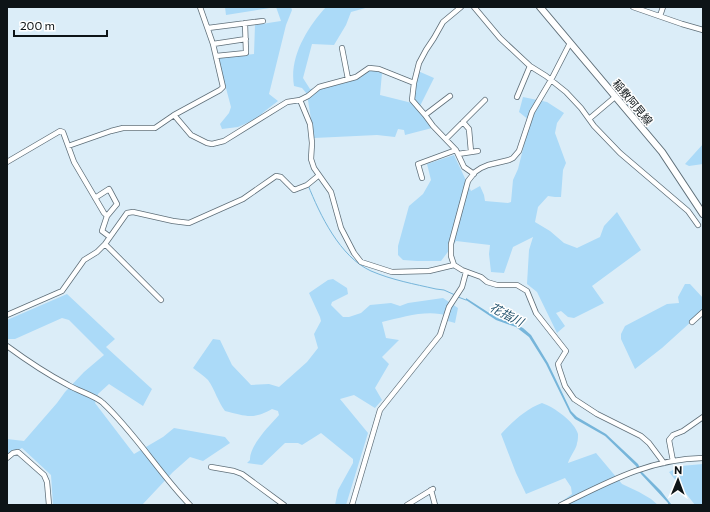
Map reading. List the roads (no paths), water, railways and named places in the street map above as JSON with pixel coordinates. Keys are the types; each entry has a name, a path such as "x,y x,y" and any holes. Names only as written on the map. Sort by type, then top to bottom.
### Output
{"main road":[{"name":"稲敷阿見線","path":"540,7 662,152 703,214"}],"street":[{"path":"68,146 111,130 124,128 155,128 174,115 223,87 213,44 200,7"},
{"path":"461,7 443,22 421,58 414,82 412,100 457,152 464,168 474,174"},
{"path":"474,7 500,38 530,66 566,92 589,120 620,153 688,211 698,225"},
{"path":"633,7 703,30"},
{"path":"649,12 650,7"},
{"path":"660,16 663,7"},
{"path":"208,28 263,21"},
{"path":"216,56 246,53 245,23"},
{"path":"213,44 246,39"},
{"path":"570,43 551,80 532,112 525,129 519,152 509,160 488,165 474,174 466,186 451,244 451,256 454,265 487,282 497,285 517,284 527,291 536,313 566,351 558,364 558,368 565,386 574,399 597,414 641,436 649,443 664,463"},
{"path":"342,48 348,79"},
{"path":"517,97 530,66"},
{"path":"174,115 190,135 212,144 224,141 287,102 300,100 308,96 319,87 359,75 369,68 387,71 414,82"},
{"path":"425,115 450,96"},
{"path":"589,120 615,97"},
{"path":"300,100 310,124 312,144 311,159 318,176 331,192 341,228 354,253 361,262 392,272 429,271 454,265"},
{"path":"446,139 485,100"},
{"path":"463,122 469,129 471,152"},
{"path":"7,162 60,131 63,132 74,162 104,213 108,216"},
{"path":"422,178 418,164 457,152 478,151"},
{"path":"7,315 62,291 84,260 97,252 105,244 127,213 134,212 173,221 189,222 243,199 276,176 281,177 294,190 307,185 318,176"},
{"path":"95,198 109,189 117,204 108,216 102,231 110,237"},
{"path":"105,244 161,300"},
{"path":"352,505 380,410 440,335 449,307 462,287 466,272"},
{"path":"692,322 703,312"},
{"path":"7,346 24,359 67,385 102,402 127,430 175,490 190,505"},
{"path":"673,461 669,440 673,435 684,431 703,417"},
{"path":"7,458 13,453 18,452 44,475 47,482 49,505"},
{"path":"562,505 623,475 645,467 673,461 703,458"},
{"path":"212,467 242,474 284,505"},
{"path":"407,505 432,490 436,505"},
{"path":"417,499 419,505"}],"waterway":[{"name":"花指川","path":"308,185 332,234 350,256 360,265 387,277 444,290 455,295"},
{"name":"花指川","path":"458,297 466,300"}]}
